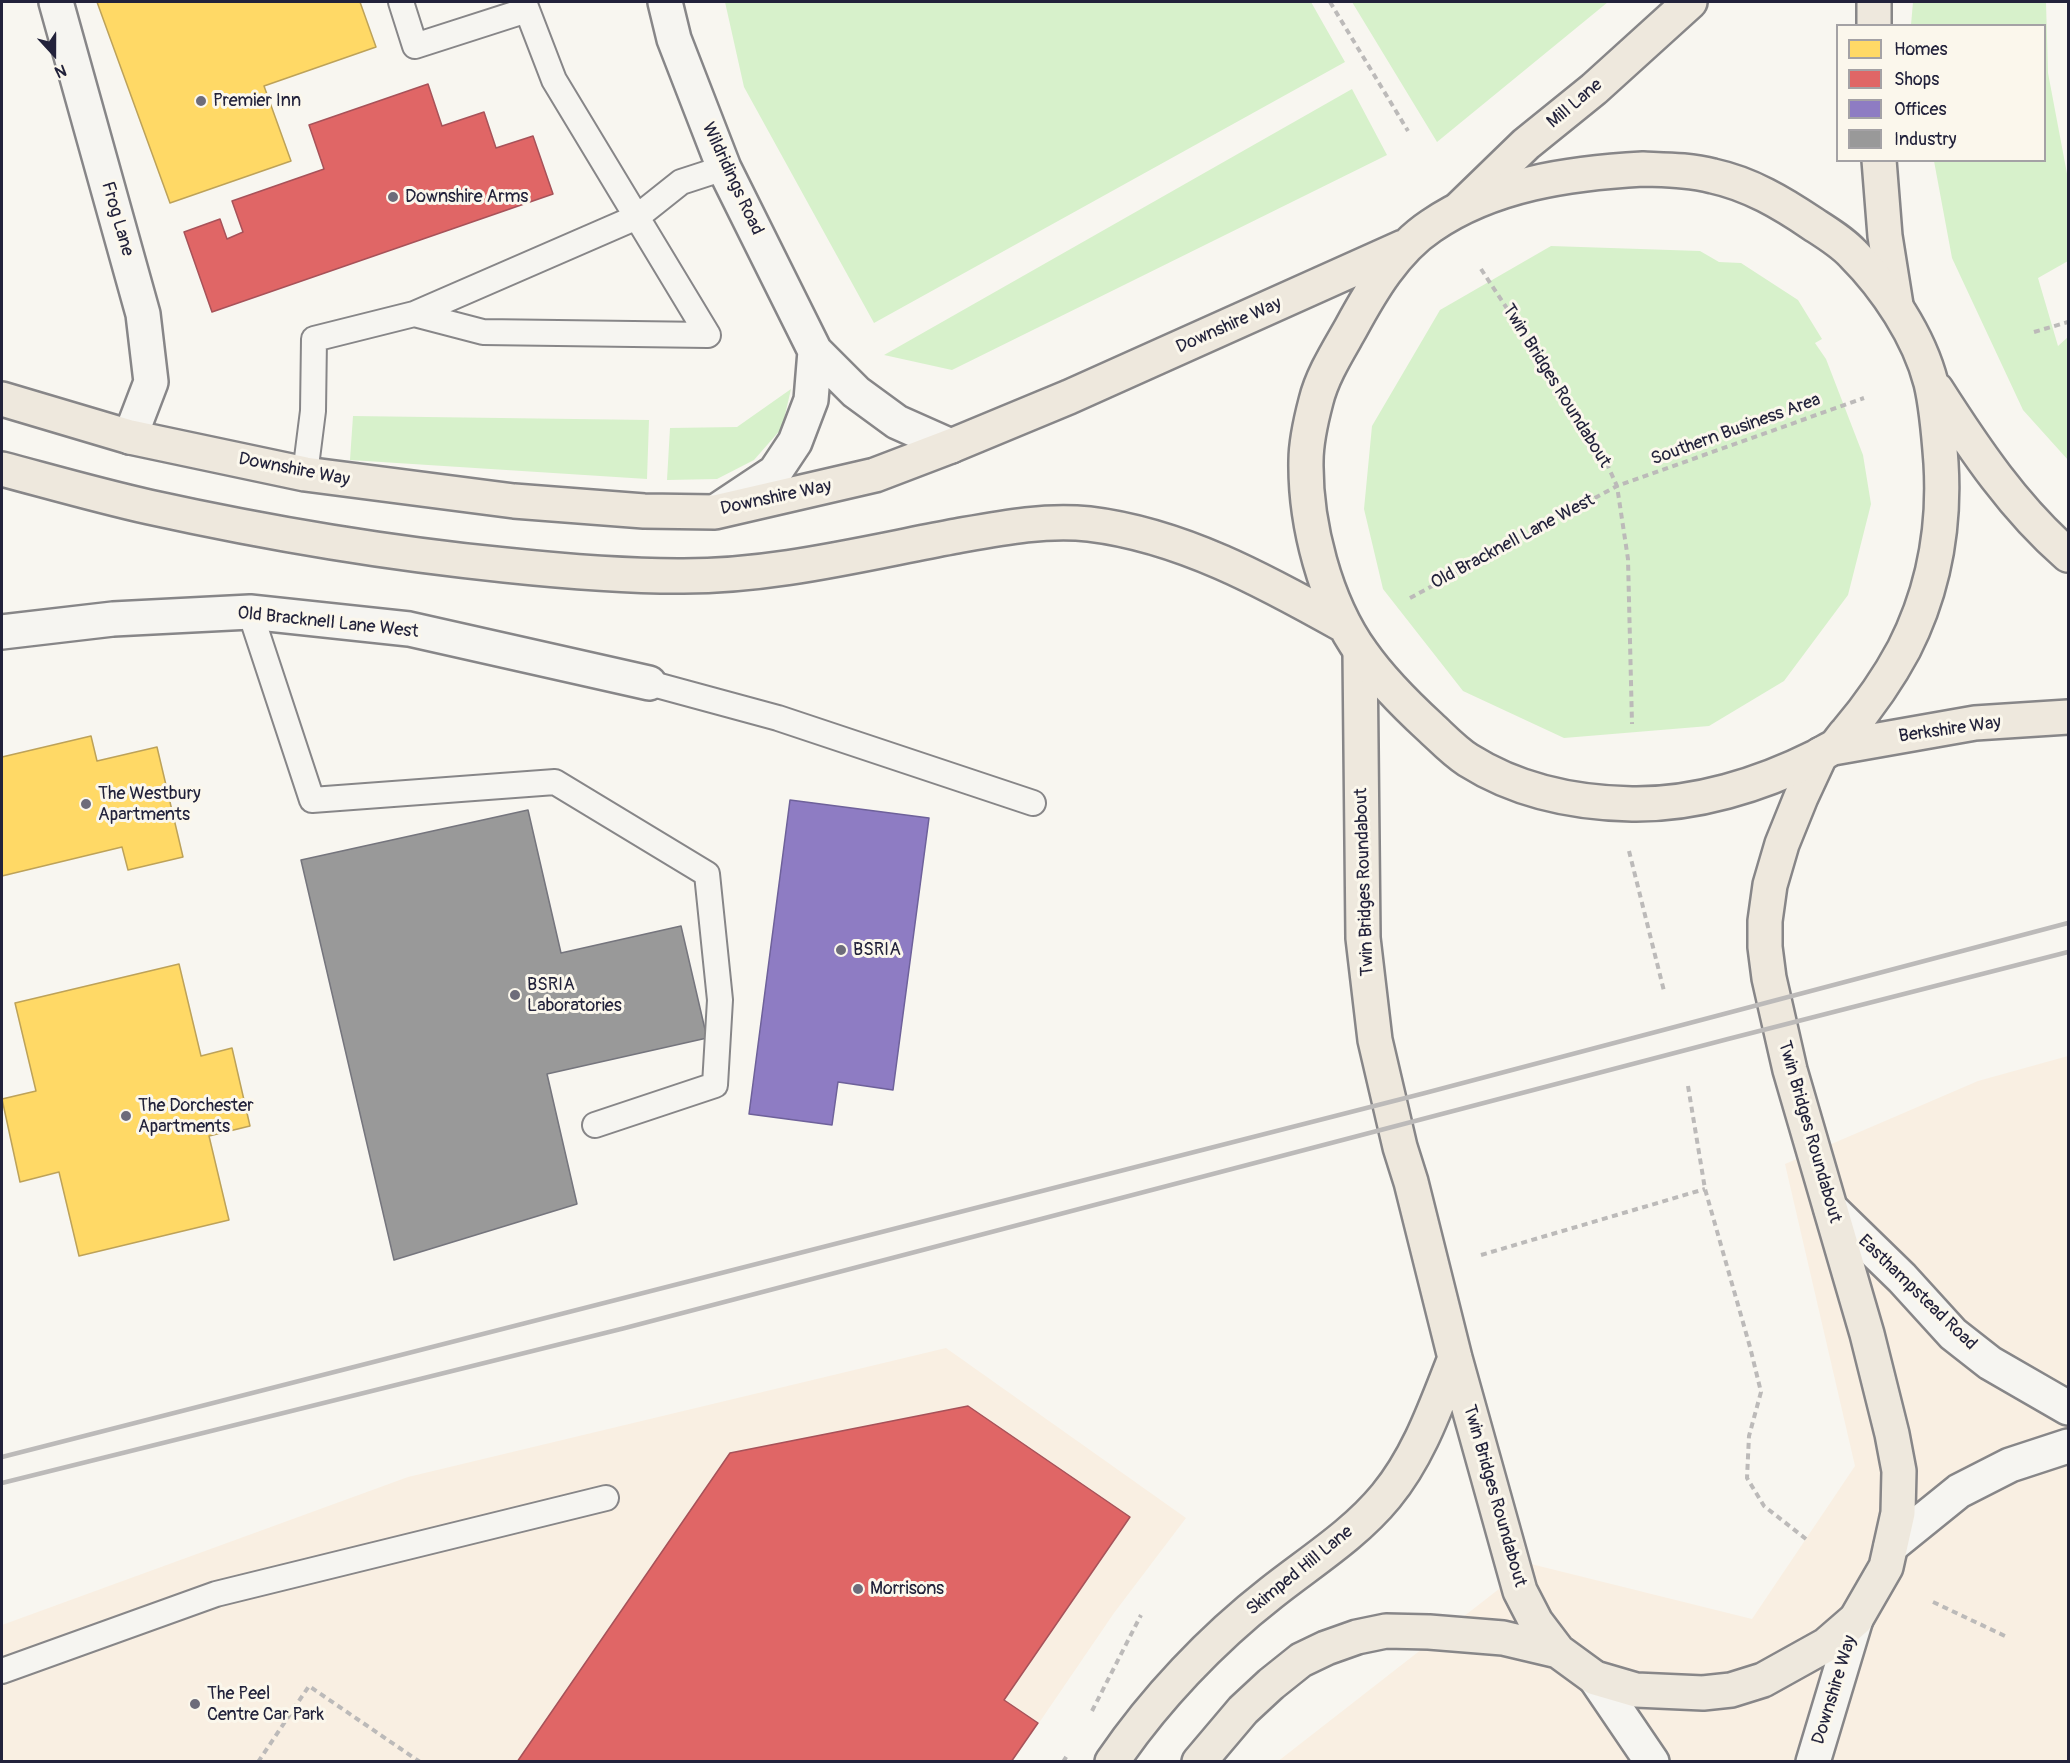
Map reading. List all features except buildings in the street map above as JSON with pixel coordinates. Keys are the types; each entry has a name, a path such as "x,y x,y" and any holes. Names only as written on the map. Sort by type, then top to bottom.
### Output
{"main road":[{"name":"Mill Lane","path":"1461,207 1526,144 1594,89 1690,2"},
{"path":"1874,2 1874,24"},
{"path":"1879,162 1885,236 1896,305"},
{"name":"Twin Bridges Roundabout","path":"1353,638 1364,938 1376,1040 1400,1147 1411,1182 1455,1358 1520,1591 1536,1622 1557,1651 1595,1678 1636,1690 1703,1693 1731,1690 1763,1680 1826,1645 1856,1619 1886,1567 1898,1514 1899,1471 1894,1444 1867,1334 1790,1070 1769,978 1765,947 1765,921 1770,885 1782,844 1801,796 1827,751 1862,714 1889,677 1922,609 1936,561 1941,527 1943,491 1940,441 1930,380 1896,305 1852,252 1786,206 1758,191 1717,176 1682,170 1597,171 1553,178 1512,189 1461,207 1430,226 1405,246 1357,316 1317,395 1306,456 1307,492 1313,531 1324,574 1353,638 1401,701 1465,758 1504,779 1553,796 1594,803 1673,802 1726,792 1790,770 1827,751"},
{"name":"Downshire Way","path":"2,399 130,437 305,474 514,501 644,511 715,512 875,475 951,446 1080,392 1405,246"},
{"path":"1930,380 2003,488 2034,523 2068,555"},
{"path":"2,469 146,507 284,535 434,558 572,572 679,576 752,573 837,560 986,531 1046,523 1087,524 1129,531 1174,544 1226,564 1293,596 1353,638"},
{"name":"Berkshire Way","path":"1827,751 1975,723 2068,717"},
{"name":"Skimped Hill Lane","path":"1112,1761 1131,1734 1224,1634 1269,1594 1357,1526 1386,1496 1411,1459 1431,1419 1455,1358"},
{"path":"1199,1761 1243,1710 1301,1660 1358,1637 1386,1631 1429,1632 1503,1638 1557,1651"}],"street":[{"name":"Frog Lane","path":"56,2 143,314 152,382 130,437"},
{"name":"Wildridings Road","path":"665,2 674,39 724,168 815,351 856,392 897,422 951,446"},
{"name":"Wildridings Road","path":"715,512 775,472 795,442 812,400 815,351"},
{"name":"Old Bracknell Lane West","path":"2,632 113,620 250,612 409,629 649,683"},
{"name":"Easthampstead Road","path":"1831,1209 1902,1278 1953,1334 1990,1363 2068,1408"},
{"path":"1891,1546 1959,1491 2010,1465 2068,1446"},
{"name":"Downshire Way","path":"1813,1761 1856,1619"},
{"path":"1595,1678 1652,1761"}],"lane":[{"path":"401,2 415,46 526,6 554,80 708,335 483,332 414,314"},
{"path":"305,474 314,411 314,339 414,314 638,217 681,182 724,168"},
{"path":"250,612 312,800 555,782 707,874 720,1000 715,1085 595,1125"},
{"path":"649,683 778,718 1033,803"},
{"path":"2,1671 216,1594 606,1498"}],"path":[{"path":"1330,2 1408,131"},
{"name":"Twin Bridges Roundabout","path":"1481,268 1600,452 1617,486 1628,559 1632,724"},
{"path":"2034,332 2068,322"},
{"name":"Southern Business Area","path":"1617,486 1864,398"},
{"name":"Old Bracknell Lane West","path":"1410,598 1617,486"},
{"path":"1629,851 1665,991"},
{"path":"1688,1086 1705,1189 1761,1392 1749,1436 1747,1479 1764,1506 1806,1539"},
{"path":"1481,1255 1705,1189"},
{"path":"1933,1602 2005,1636"},
{"path":"1089,1717 1141,1615"},
{"path":"258,1761 309,1686 420,1761"},
{"path":"1063,1761 1073,1747"}],"shaded area":[{"path":"2068,1056 2068,1761 1277,1762 1531,1564 1752,1619 1855,1466 1785,1164 1978,1081"},
{"path":"946,1348 1186,1518 1114,1613 1013,1761 2,1761 2,1625 408,1477"}],"green space":[{"path":"725,2 1311,2 1345,62 874,323 744,87"},
{"path":"1352,2 1608,2 1437,142"},
{"path":"1913,2 2046,2 2048,73 2068,179 2068,261 2038,278 2058,346 2068,337 2068,460 2023,410 1952,258 1934,162 2046,162 2046,24 1911,24"},
{"path":"1352,89 1387,155 952,370 884,355"},
{"path":"1551,246 1700,251 1719,262 1741,263 1798,300 1822,339 1815,343 1826,359 1863,455 1871,504 1848,595 1784,681 1709,726 1564,738 1463,691 1383,589 1364,509 1372,426 1440,310"},
{"path":"791,389 782,428 754,460 717,479 667,480 670,428 737,427"},
{"path":"353,416 649,420 647,479 350,460"}],"railway":[{"path":"2,1457 1425,1093 2068,923"},
{"path":"2,1483 625,1328 2068,952"}],"place":[{"name":"Premier Inn","path":"201,101"},
{"name":"Downshire Arms","path":"393,197"},
{"name":"The Westbury Apartments","path":"86,804"},
{"name":"BSRIA","path":"841,950"},
{"name":"BSRIA Laboratories","path":"515,995"},
{"name":"The Dorchester Apartments","path":"126,1116"},
{"name":"Morrisons","path":"858,1589"},
{"name":"The Peel Centre Car Park","path":"195,1704"}]}
